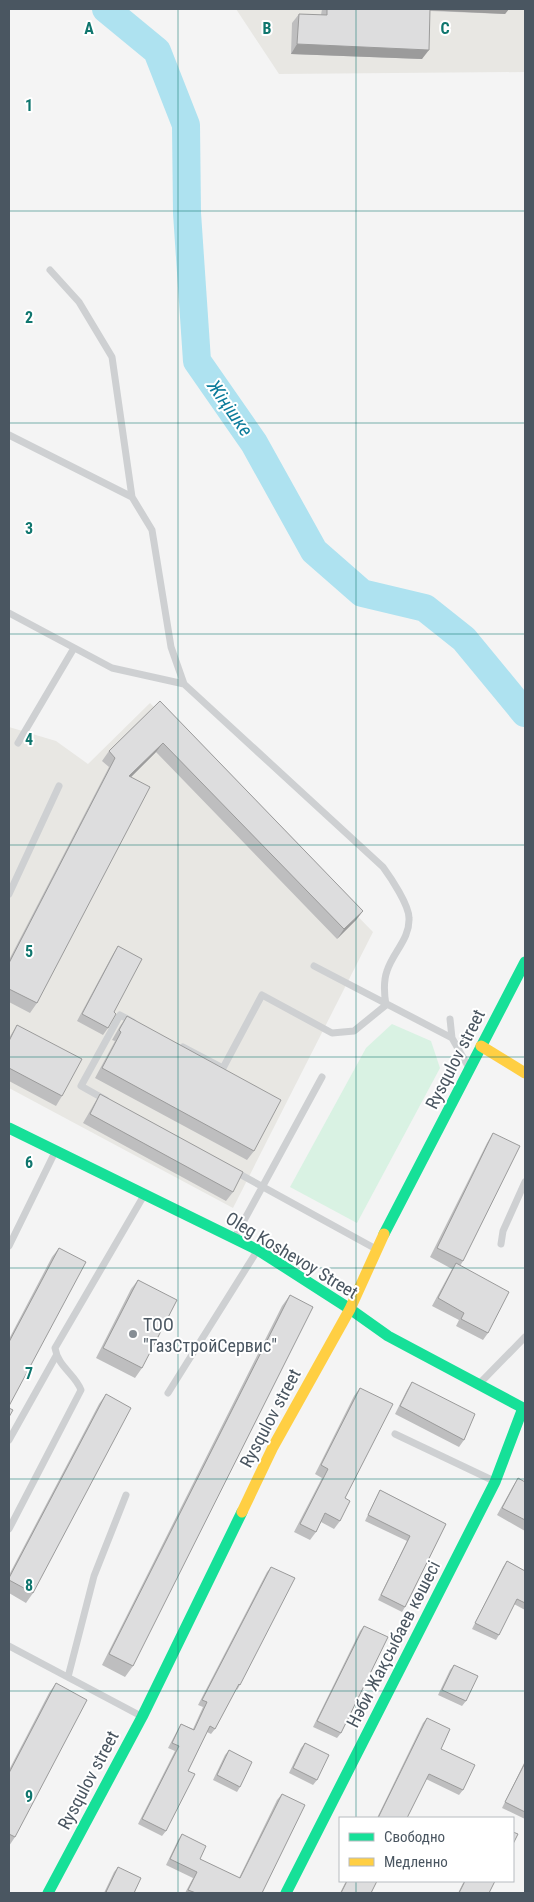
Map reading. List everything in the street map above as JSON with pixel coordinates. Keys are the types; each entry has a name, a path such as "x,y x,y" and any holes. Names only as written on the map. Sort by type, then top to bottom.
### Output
{"street":[{"name":"Rysqulov street","path":"48,1893 142,1717 272,1447 350,1309 376,1249 525,962"},
{"path":"481,1046 525,1073"},
{"name":"Oleg Koshevoy Street","path":"9,1128 258,1250 350,1309 388,1336 524,1408"},
{"name":"Нәби Жақсыбаев көшесі","path":"286,1893 495,1482 524,1408"}],"lane":[{"path":"50,270 79,302 112,357 132,497 152,530 171,647 184,684 383,867 399,891 410,917 406,938 387,970 384,985 386,1005"},
{"path":"9,435 132,497"},
{"path":"9,613 112,668 184,684"},
{"path":"18,743 74,648"},
{"path":"9,894 59,786"},
{"path":"314,966 452,1038"},
{"path":"172,1041 223,1068 262,995 332,1033 354,1031 386,1005"},
{"path":"116,1105 81,1086 120,1015 137,1024"},
{"path":"450,1019 452,1038 469,1069"},
{"path":"235,1238 322,1077"},
{"path":"9,1246 55,1151"},
{"path":"228,1167 376,1249"},
{"path":"501,1244 503,1231 525,1182"},
{"path":"9,1529 81,1390 78,1383 61,1365 56,1356 55,1348 144,1194"},
{"path":"168,1393 258,1250"},
{"path":"479,1384 525,1337"},
{"path":"9,1440 56,1356"},
{"path":"396,1434 495,1482"},
{"path":"68,1677 94,1576 126,1495"},
{"path":"9,1646 142,1717"}],"shaded area":[{"path":"236,9 525,9 525,72 279,74"},
{"path":"150,703 373,932 233,1208 9,1088 9,727 56,741 88,764"}],"green space":[{"path":"392,1024 431,1041 440,1068 357,1223 290,1187 366,1048"}],"building":[{"path":"327,9 430,9 429,50 297,44 299,14 327,15"},
{"path":"160,701 363,911 344,929 163,743 129,776 150,787 37,1003 9,989 9,963 115,758 109,751"},
{"path":"118,946 142,959 114,1012 116,1014 108,1028 82,1014"},
{"path":"127,1016 281,1100 254,1151 102,1068 121,1032 119,1030"},
{"path":"17,1025 82,1059 62,1096 9,1068 9,1041"},
{"path":"100,1094 243,1172 233,1192 90,1114"},
{"path":"493,1133 520,1146 463,1261 437,1248"},
{"path":"59,1248 86,1262 9,1406 9,1342"},
{"path":"456,1263 509,1292 488,1333 461,1319 464,1313 438,1298"},
{"name":"ТОО \"ГазСтройСервис\"","path":"138,1280 177,1300 142,1368 103,1348"},
{"path":"290,1295 313,1307 133,1666 109,1654"},
{"path":"412,1382 475,1414 464,1440 400,1406"},
{"path":"360,1388 393,1404 345,1498 350,1501 340,1521 325,1513 316,1532 300,1524 328,1469 321,1465"},
{"path":"106,1394 131,1408 33,1593 9,1580 9,1578"},
{"path":"9,1408 13,1410 9,1417"},
{"path":"518,1478 525,1482 525,1520 502,1508"},
{"path":"380,1490 446,1524 405,1607 381,1595 410,1536 368,1515"},
{"path":"507,1561 525,1571 525,1603 517,1599 499,1635 475,1623"},
{"path":"271,1567 295,1578 215,1729 210,1726 188,1771 195,1774 166,1831 142,1819 179,1746 172,1743 181,1724 194,1730 207,1702 202,1700"},
{"path":"364,1626 388,1637 341,1733 317,1721"},
{"path":"454,1665 478,1676 466,1701 442,1690"},
{"path":"56,1683 87,1700 15,1837 9,1834 9,1773"},
{"path":"427,1718 450,1729 441,1749 475,1765 463,1790 429,1774 408,1817 378,1817"},
{"path":"305,1743 329,1755 317,1780 293,1768"},
{"path":"229,1750 252,1762 240,1787 217,1775"},
{"path":"525,1763 525,1812 505,1802"},
{"path":"282,1794 305,1805 262,1893 196,1893 188,1890 197,1872 170,1859 182,1834 206,1846 200,1859 240,1878"},
{"path":"514,1832 518,1834 514,1842"},
{"path":"118,1867 141,1878 134,1893 106,1892"},
{"path":"346,1882 376,1882 371,1893 341,1893"},
{"path":"464,1882 494,1882 489,1893 459,1893"}],"waterway":[{"name":"Жіңішке","path":"106,9 157,51 186,125 187,213 197,361 254,443 314,551 362,593 425,608 464,639 525,713"}],"traffic: fast":[{"path":"384,1234 525,962"},
{"path":"9,1128 258,1250 350,1309 388,1336 525,1409"},
{"path":"286,1893 495,1482 523,1408"},
{"path":"48,1893 142,1717 242,1512"}],"traffic: slow":[{"path":"481,1046 525,1073"},
{"path":"242,1512 273,1447 350,1309 384,1234"}],"place":[{"name":"ТОО \"ГазСтройСервис\"","path":"133,1334"}]}
